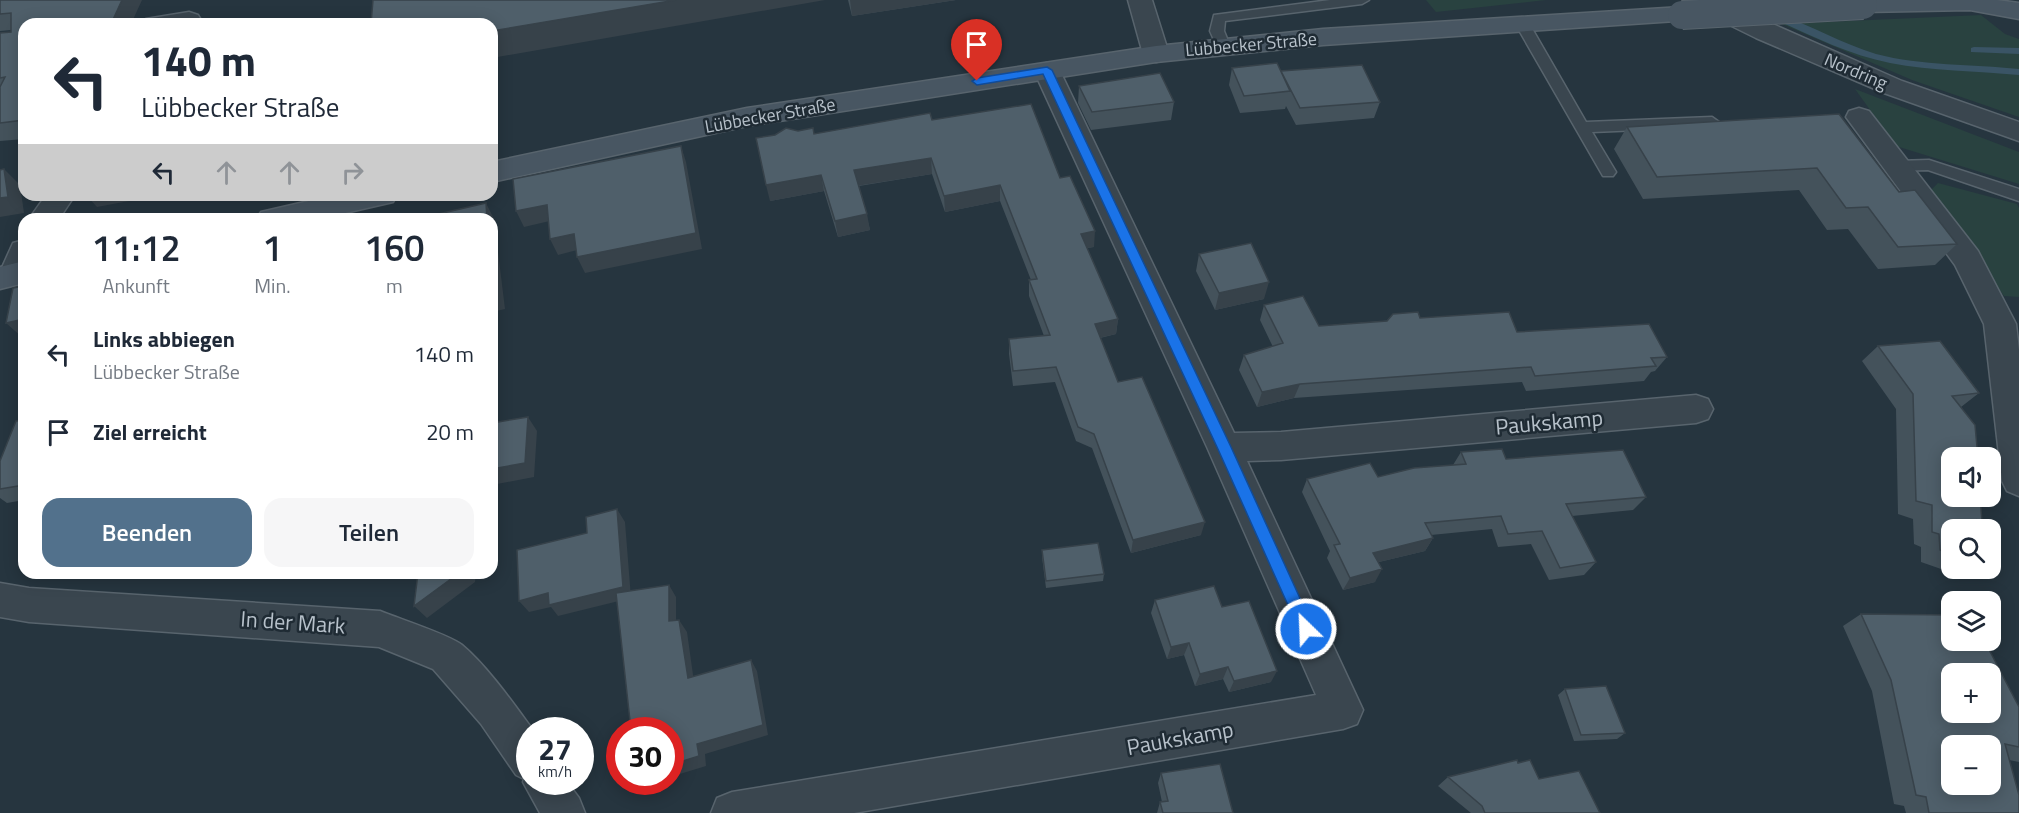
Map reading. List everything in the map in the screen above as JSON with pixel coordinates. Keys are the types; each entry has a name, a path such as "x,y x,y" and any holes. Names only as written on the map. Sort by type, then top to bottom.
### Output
{"street":[{"path":"1140,0 1155,54"},
{"name":"Lübbecker Straße","path":"498,171 747,117 1047,70 1222,46 1323,37 1523,25 1690,8 1970,3 2010,6"},
{"name":"Nordring","path":"1690,8 1765,32 1893,87 2019,132"},
{"name":"Paukskamp","path":"732,813 1343,710 1224,447 1047,70"},
{"path":"1853,117 1896,166 1967,259 2000,324 2019,481"},
{"path":"299,213 355,201"},
{"name":"Paukskamp","path":"1224,447 1281,446 1696,409"},
{"name":"In der Mark","path":"0,600 29,605 380,629 447,656 495,710 516,741"},
{"path":"552,795 564,813"}],"lane":[{"path":"1222,46 1217,32 1219,18 1362,0"},
{"path":"1523,25 1608,172"},
{"path":"1582,127 1732,121"},
{"path":"1896,166 1929,165 2019,195"}],"green space":[{"path":"1426,0 1546,0 1436,12"},
{"path":"1981,15 2005,34 2019,39 2019,117 1912,80 1782,24"},
{"path":"1855,89 2019,152 2019,184 1896,146"},
{"path":"1938,183 2017,204 2019,208 2019,297 2004,296 1929,192"}],"building":[{"path":"0,0 122,0 114,18 18,18 18,121 0,123 0,87 5,77 0,78 0,33 11,32 11,13 0,14"},
{"path":"373,0 676,0 498,30 498,18 372,18"},
{"path":"1277,63 1290,91 1244,96 1232,68"},
{"path":"1362,65 1380,102 1300,108 1281,71"},
{"path":"1160,73 1174,102 1092,112 1079,86"},
{"path":"1031,104 1060,178 1070,176 1095,231 1081,234 1118,319 1095,324 1118,382 1142,377 1205,522 1133,540 1094,434 1078,427 1056,367 1013,371 1009,339 1050,335 1029,280 1037,279 1000,185 944,196 931,158 854,170 867,214 835,221 821,175 766,185 756,138 775,135 786,128 798,131 813,128 814,134 930,113 932,120"},
{"path":"1839,114 1899,192 1915,190 1957,244 1898,247 1868,207 1846,208 1817,168 1657,177 1627,127"},
{"path":"681,146 696,233 577,257 574,234 550,239 547,205 516,211 513,179"},
{"path":"4,169 8,197 0,198 0,170"},
{"path":"486,203 487,213 443,213"},
{"path":"1251,243 1269,282 1219,293 1199,254"},
{"path":"18,287 18,320 6,323 13,288"},
{"path":"1303,296 1319,326 1387,321 1393,314 1418,312 1420,318 1509,312 1517,332 1649,324 1667,357 1651,358 1656,366 1535,376 1531,367 1300,384 1262,392 1244,355 1283,343 1264,305"},
{"path":"1940,341 1979,393 1952,396 1975,425 1977,447 1941,447 1941,507 1981,507 1982,519 1941,519 1941,550 1939,534 1932,532 1932,505 1916,501 1913,394 1878,346"},
{"path":"528,417 525,463 498,468 498,422"},
{"path":"18,421 18,486 0,489 0,461"},
{"path":"1502,449 1506,459 1623,450 1646,497 1566,504 1596,562 1560,568 1542,531 1508,534 1501,516 1425,523 1433,538 1373,553 1382,569 1350,578 1334,545 1340,544 1307,479 1370,463 1378,477 1414,468 1466,464 1461,452"},
{"path":"617,509 623,587 549,605 548,593 519,601 517,550 587,533 586,517"},
{"path":"1098,543 1104,574 1046,581 1042,550"},
{"path":"417,579 451,579 414,606"},
{"path":"669,585 669,621 679,620 688,678 751,660 763,725 697,744 699,756 684,761 684,717 630,717 616,593"},
{"path":"1214,586 1222,607 1249,601 1277,671 1234,681 1228,667 1200,674 1189,643 1171,647 1155,600"},
{"path":"1861,614 1941,615 1941,651 1990,651 1996,663 1941,663 1941,723 2001,723 2001,673 2019,707 2019,747 2005,744 2019,795 2019,813 1929,813 1926,797 1916,795 1891,680"},
{"path":"1606,686 1625,733 1581,735 1565,689"},
{"path":"1517,760 1518,763 1530,760 1539,779 1579,771 1600,813 1485,813 1482,806 1448,777"},
{"path":"1220,764 1233,813 1163,813 1160,802 1168,801 1161,773"}],"waterway":[{"path":"1777,17 1818,36 1875,57 1922,65 2019,72"},
{"path":"1974,50 2019,51"}],"route":[{"path":"977,81 1047,70 1224,447 1306,629"}]}
